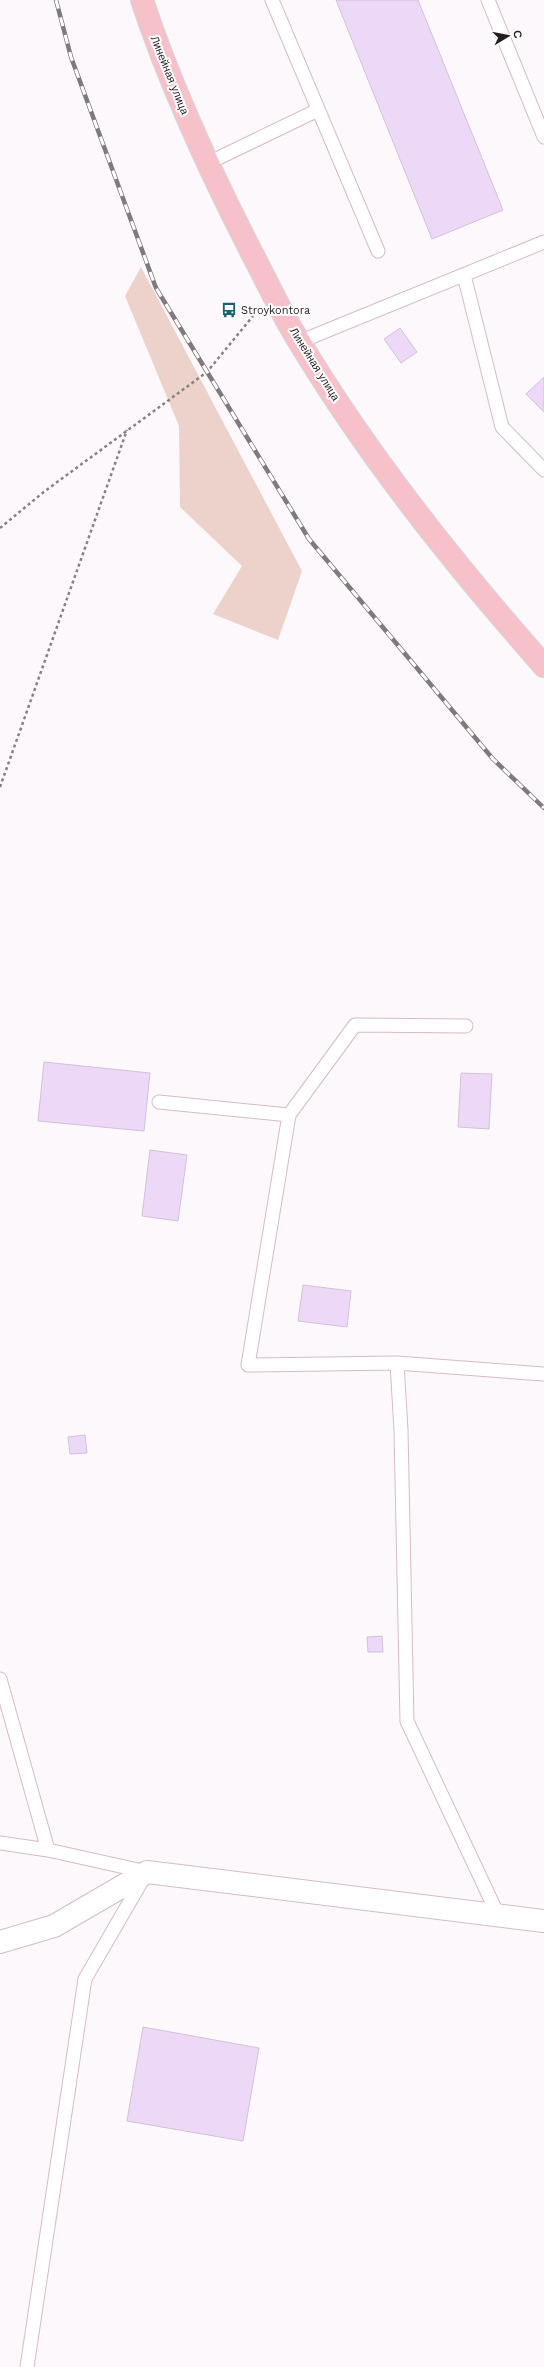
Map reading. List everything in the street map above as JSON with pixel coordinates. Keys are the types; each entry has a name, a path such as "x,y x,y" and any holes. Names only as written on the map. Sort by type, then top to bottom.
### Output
{"main road":[{"name":"Линейная улица","path":"142,0 162,61 222,195 299,342 367,445 473,585 544,666"}],"street":[{"path":"0,1942 54,1926 147,1872 544,1922"}],"lane":[{"path":"272,0 378,251"},
{"path":"488,0 544,137"},
{"path":"208,163 318,110"},
{"path":"299,342 544,242"},
{"path":"464,275 502,426 544,470"},
{"path":"466,1026 355,1025 289,1115 248,1365 397,1363 543,1374"},
{"path":"159,1102 289,1115"},
{"path":"397,1363 401,1430 408,1721 498,1915"},
{"path":"0,1679 48,1850"},
{"path":"0,1843 48,1850 147,1872 85,1979 27,2367"}],"path":[{"path":"0,528 126,430 207,372 272,292"},
{"path":"0,787 126,430"}],"shaded area":[{"path":"141,267 302,571 278,640 213,614 242,566 180,507 179,426 125,296"}],"building":[{"path":"336,0 418,0 503,210 432,239"},
{"path":"400,328 417,352 401,363 384,339"},
{"path":"544,377 544,412 526,394"},
{"path":"44,1062 150,1073 144,1131 38,1121"},
{"path":"461,1073 492,1074 489,1129 458,1127"},
{"path":"150,1150 187,1155 178,1221 142,1216"},
{"path":"303,1285 351,1291 347,1327 298,1321"},
{"path":"85,1435 87,1453 70,1454 68,1437"},
{"path":"382,1636 383,1652 368,1652 367,1637"},
{"path":"143,2027 259,2048 243,2141 127,2121"}],"railway":[{"path":"56,0 71,57 156,288 309,539 493,759 544,808"}],"place":[{"name":"Stroykontora","path":"229,310"}]}
